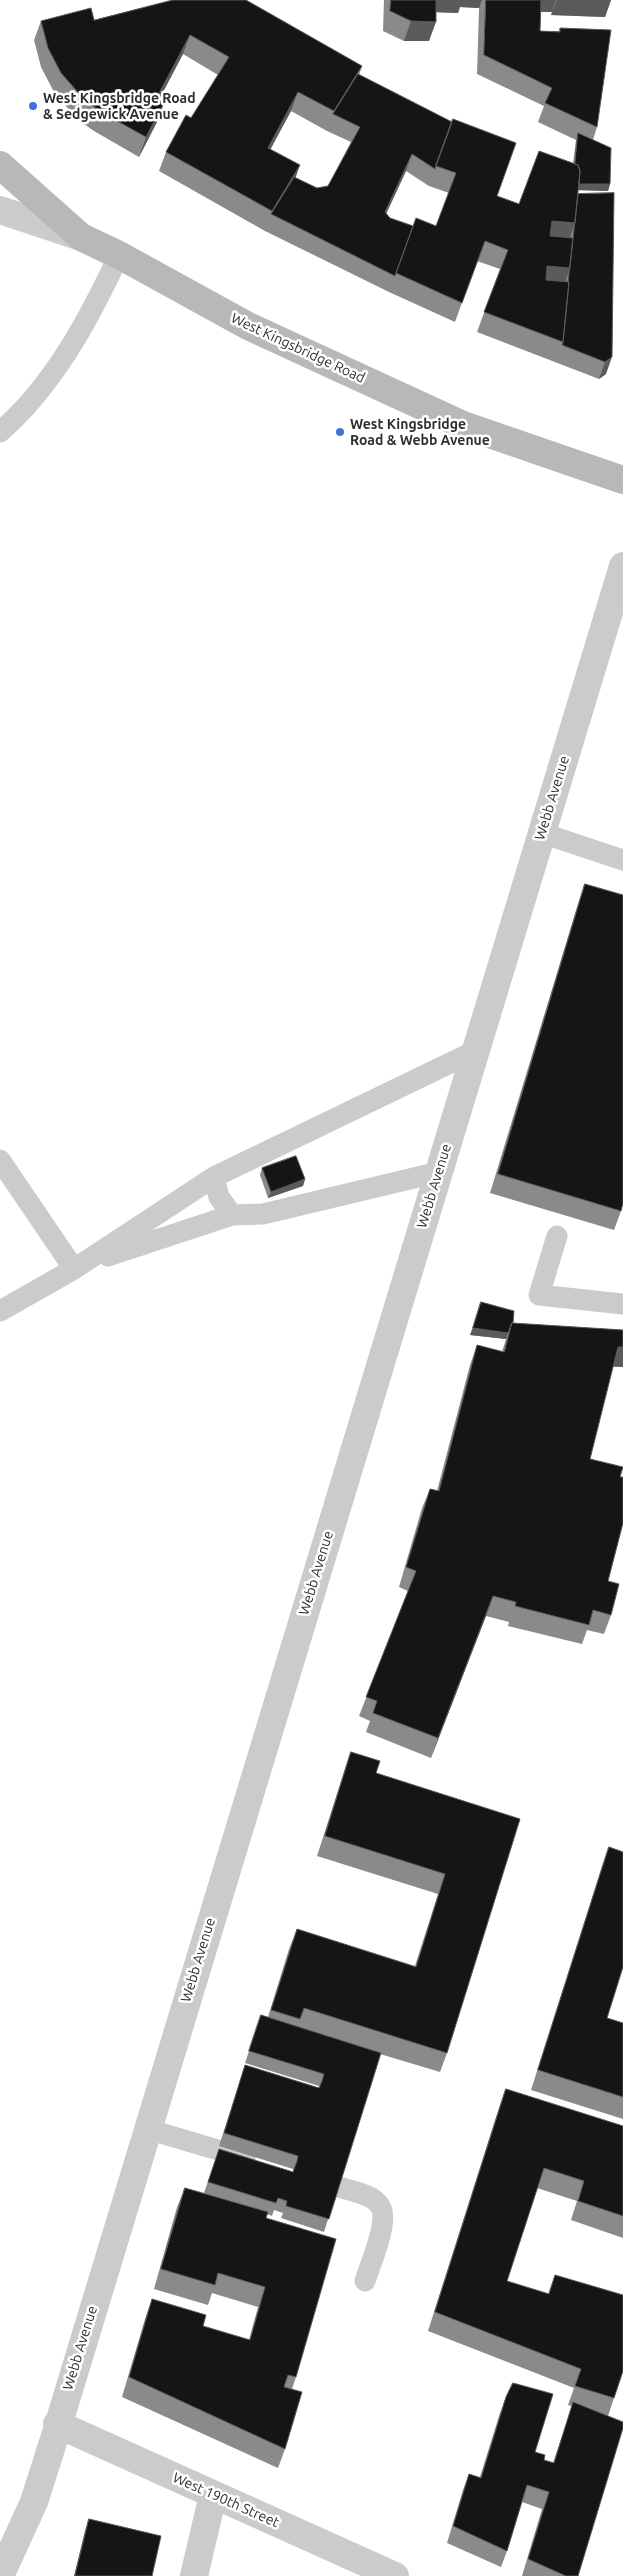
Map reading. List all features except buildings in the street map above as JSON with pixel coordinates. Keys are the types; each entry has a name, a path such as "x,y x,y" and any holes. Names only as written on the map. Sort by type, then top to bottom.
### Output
{"main road":[{"name":"West Kingsbridge Road","path":"0,165 81,237 119,255 248,326 462,425 623,480"}],"street":[{"path":"0,210 81,237"},
{"name":"Webb Avenue","path":"0,2576 34,2502 623,566"},
{"name":"West 190th Street","path":"57,2424 395,2576"},
{"path":"194,2576 213,2495"}],"lane":[{"path":"0,432 22,412 83,329 119,255"},
{"path":"542,834 623,860"},
{"path":"0,1311 74,1269 214,1178 475,1051"},
{"path":"0,1160 74,1269"},
{"path":"74,1269 232,1215 264,1214 439,1172"},
{"path":"214,1178 219,1197 232,1215"},
{"path":"557,1236 539,1295 623,1304"},
{"path":"147,2130 266,2165"},
{"path":"339,2187 370,2197 381,2206 384,2217 365,2281"}],"place":[{"name":"West Kingsbridge Road & Sedgewick Avenue","path":"33,106"},
{"name":"West Kingsbridge Road & Webb Avenue","path":"340,432"}]}
